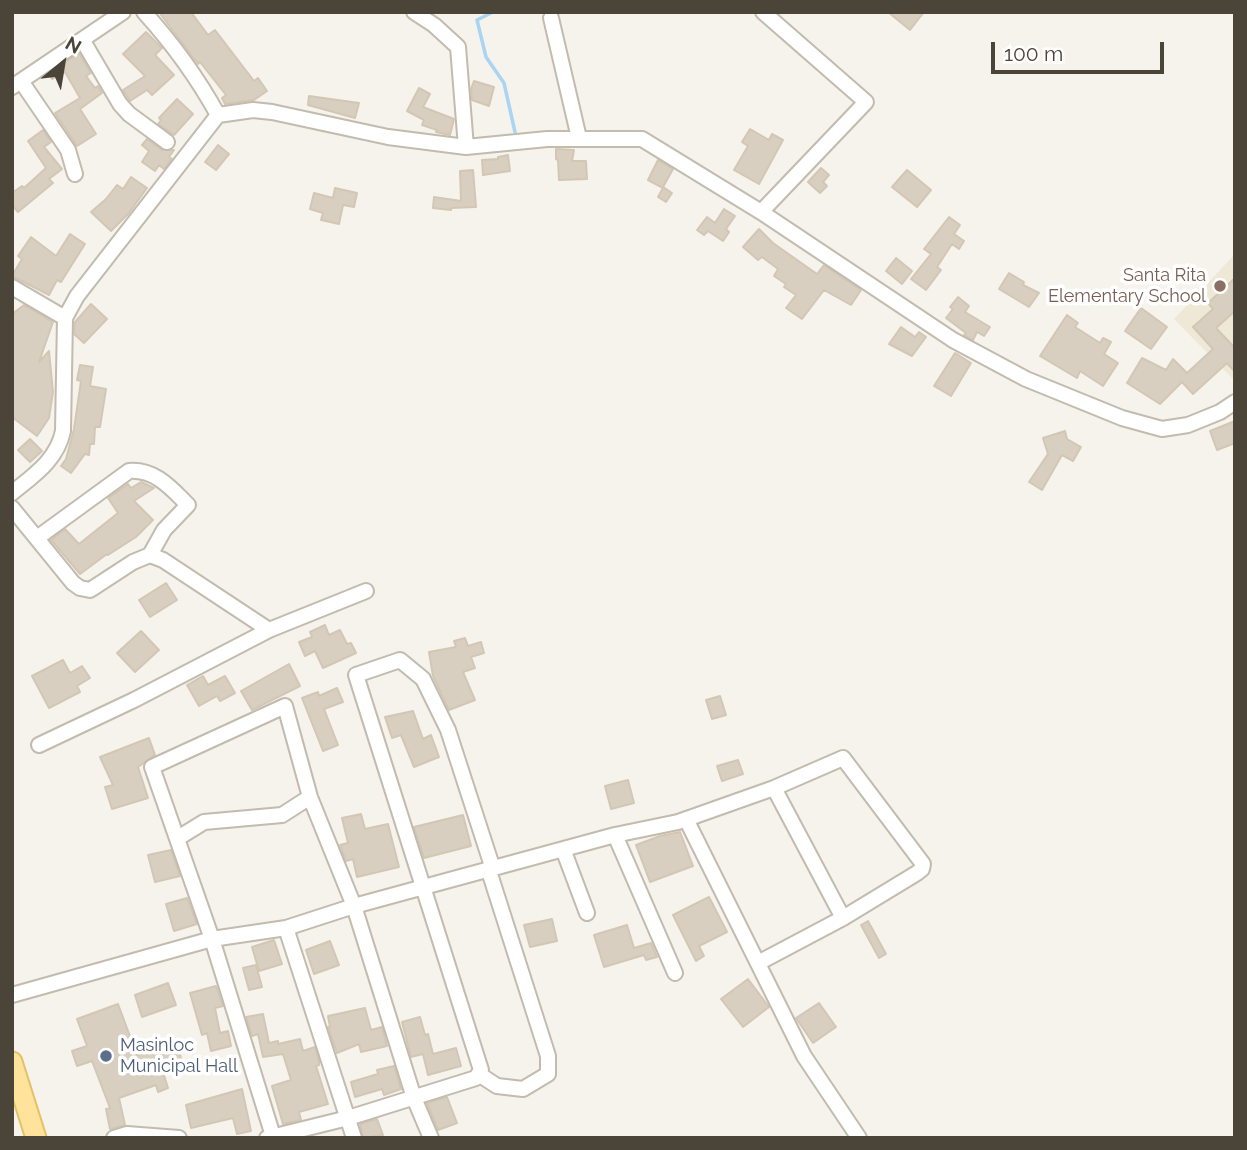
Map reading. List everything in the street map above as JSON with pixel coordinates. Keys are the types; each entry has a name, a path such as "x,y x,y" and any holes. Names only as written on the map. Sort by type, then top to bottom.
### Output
{"main road":[{"path":"12,1062 36,1138"}],"street":[{"path":"75,174 68,150 17,84 123,12"},
{"path":"144,12 199,80 218,115"},
{"path":"414,12 458,47 466,147"},
{"path":"761,212 866,102 763,12"},
{"path":"551,18 579,138"},
{"path":"83,41 120,104 129,114 167,142"},
{"path":"12,493 54,455 61,444 65,318 77,296 218,115 253,110 448,146 466,147 548,139 642,139 761,212 953,340 1026,379 1122,418 1162,429 1188,425 1220,412 1235,402"},
{"path":"12,287 65,318"},
{"path":"12,508 73,583 90,590 133,562 150,555 164,530 188,505 161,479 139,470 129,471 37,538"},
{"path":"150,555 270,630"},
{"path":"39,745 270,630 366,591"},
{"path":"430,1138 414,1098 354,905 310,797 285,706 152,767 212,939 270,1137 348,1118 414,1098 476,1078 481,1070 356,675 400,660 423,679 448,730 548,1056 548,1074 523,1089 497,1086 480,1075"},
{"path":"12,995 212,939 286,928 354,905 615,835 687,819 774,788 844,758 923,863 922,869 843,918 758,963"},
{"path":"774,788 843,918"},
{"path":"178,838 204,822 282,815 310,797"},
{"path":"687,819 804,1056 859,1138"},
{"path":"615,835 675,973"},
{"path":"563,849 586,913"},
{"path":"286,928 355,1138"},
{"path":"114,1138 127,1134 179,1138"}],"shaded area":[{"name":"Santa Rita Elementary School","path":"1235,254 1235,376 1232,378 1174,319"}],"building":[{"path":"159,12 191,12 208,35 215,30 254,81 258,78 267,91 254,100 225,104 222,98 226,95 200,62 198,64"},
{"path":"888,12 924,12 910,30"},
{"path":"146,32 162,48 155,55 174,75 152,95 147,90 130,101 123,90 145,76 123,54"},
{"path":"79,53 91,73 86,76 102,93 80,109 96,134 77,146 55,113 80,98 65,72 52,79 49,73"},
{"path":"474,81 494,87 489,106 472,100 471,89"},
{"path":"419,88 430,94 423,107 454,119 450,135 422,125 424,120 407,111"},
{"path":"309,96 359,103 355,118 308,105"},
{"path":"177,99 193,114 174,135 158,124 161,120 159,118"},
{"path":"750,129 769,140 772,134 783,140 759,184 734,170 748,146 742,142"},
{"path":"43,130 51,142 44,147 62,169 49,179 53,183 18,212 12,205 12,193 22,186 24,188 46,168 28,141"},
{"path":"147,139 162,150 174,150 169,157 172,159 164,169 159,165 155,171 142,162 149,151 142,145"},
{"path":"218,145 229,154 216,170 205,162"},
{"path":"556,149 574,150 572,161 586,161 587,179 559,180"},
{"path":"508,155 510,171 483,175 482,160"},
{"path":"658,160 673,169 663,187 672,193 666,202 658,197 663,188 648,180"},
{"path":"821,168 829,175 823,182 827,186 820,193 808,182"},
{"path":"473,170 476,207 451,210 433,208 434,197 461,201 460,171"},
{"path":"907,170 931,190 917,207 892,187"},
{"path":"131,177 147,188 129,213 111,231 91,212 117,185 123,189"},
{"path":"335,188 357,193 354,207 343,205 339,224 321,220 323,213 310,209 314,193 333,198"},
{"path":"724,209 735,216 726,229 729,232 723,241 708,231 704,235 697,230 707,217 715,223"},
{"path":"949,217 960,225 954,234 964,241 959,249 952,244 937,267 941,270 926,290 911,279 931,254 924,249"},
{"path":"759,229 773,243 817,274 824,265 861,290 851,305 824,290 802,319 786,308 796,295 774,276 778,269 762,257 758,260 743,247"},
{"path":"70,234 85,244 61,282 57,280 49,295 12,276 22,259 18,256 31,237 56,256"},
{"path":"896,258 912,271 902,284 886,271"},
{"path":"1009,273 1024,282 1023,285 1039,293 1029,307 999,289"},
{"path":"1235,278 1235,311 1216,328 1235,348 1235,372 1227,363 1193,394 1182,382 1160,404 1127,383 1142,358 1166,370 1173,359 1187,373 1213,349 1193,327 1213,309 1208,303"},
{"path":"958,297 969,306 965,312 990,327 984,336 977,332 973,340 946,318"},
{"path":"91,304 107,319 84,343 74,334 75,322"},
{"path":"24,305 53,322 39,362 49,351 53,392 49,418 37,436 12,417 12,314"},
{"path":"1141,308 1167,327 1151,349 1125,331"},
{"path":"1067,315 1078,323 1075,327 1100,343 1103,338 1111,342 1104,354 1118,363 1103,386 1080,371 1077,378 1040,356"},
{"path":"901,327 915,337 919,332 926,337 912,356 889,344"},
{"path":"955,353 971,363 951,396 934,386"},
{"path":"80,365 93,367 90,386 106,389 100,427 95,427 94,444 90,444 89,455 85,454 71,473 61,466 66,459 74,429 81,381 77,380"},
{"path":"1235,421 1235,443 1217,450 1210,431"},
{"path":"1065,431 1067,439 1081,447 1073,461 1062,455 1042,490 1029,482 1048,454 1043,438"},
{"path":"30,439 42,451 30,462 18,450"},
{"path":"141,482 154,488 134,501 153,520 136,537 80,574 51,540 65,529 79,544 118,513 108,498 128,484 131,488"},
{"path":"166,583 177,600 150,617 139,600"},
{"path":"325,625 329,635 340,630 347,644 351,643 356,653 323,668 315,651 305,656 299,642 312,637 310,632"},
{"path":"141,631 159,650 135,672 117,653"},
{"path":"465,638 468,646 481,642 484,653 471,657 475,668 463,672 475,700 449,710 433,676 429,652 456,647 454,641"},
{"path":"63,660 70,673 82,666 90,678 77,686 80,692 49,708 32,676"},
{"path":"289,664 300,686 252,710 241,691"},
{"path":"203,676 208,685 225,676 235,693 220,701 217,696 199,706 187,685"},
{"path":"337,688 343,702 324,709 338,745 323,751 302,698 318,692 319,696"},
{"path":"720,696 726,715 712,719 706,700"},
{"path":"413,711 423,739 431,735 439,757 414,767 401,735 392,738 385,717"},
{"path":"149,738 155,755 138,767 148,798 112,809 105,787 113,785 100,757"},
{"path":"738,760 743,774 722,781 717,766"},
{"path":"628,780 634,803 611,809 605,786"},
{"path":"361,814 365,829 388,824 399,867 357,877 353,859 346,861 340,845 348,843 342,818"},
{"path":"463,815 471,846 424,858 414,827"},
{"path":"680,832 693,866 650,882 636,845"},
{"path":"171,850 180,876 155,882 148,855"},
{"path":"709,897 727,932 699,946 704,956 696,961 673,915"},
{"path":"187,898 197,924 174,931 166,904"},
{"path":"552,919 557,941 530,947 524,925"},
{"path":"868,921 886,954 879,958 861,925"},
{"path":"627,925 634,948 651,943 657,957 646,960 644,955 604,967 594,935"},
{"path":"274,940 282,964 259,971 252,947"},
{"path":"330,941 339,965 314,974 306,950"},
{"path":"256,965 262,987 249,990 243,968"},
{"path":"748,979 769,1007 743,1027 721,999"},
{"path":"168,983 176,1005 142,1017 135,995"},
{"path":"216,986 223,1006 215,1008 220,1033 228,1031 231,1046 211,1051 207,1033 202,1035 190,993"},
{"path":"819,1003 836,1027 813,1043 796,1018"},
{"name":"Masinloc Municipal Hall","path":"118,1004 137,1055 178,1045 183,1068 163,1072 168,1088 158,1092 156,1085 119,1098 125,1125 110,1129 106,1109 110,1108 92,1061 77,1066 72,1051 87,1046 77,1019"},
{"path":"365,1008 371,1030 382,1027 387,1046 361,1052 359,1044 337,1053 328,1027 328,1016"},
{"path":"263,1014 269,1043 278,1041 278,1044 300,1039 303,1051 315,1047 319,1060 319,1065 316,1066 328,1104 299,1112 301,1120 283,1124 272,1086 291,1080 283,1054 263,1057 258,1034 252,1036 246,1017"},
{"path":"420,1017 433,1054 456,1048 461,1066 428,1075 423,1054 411,1057 402,1022"},
{"path":"394,1066 401,1089 384,1095 382,1089 355,1097 351,1082 378,1074 377,1070"},
{"path":"242,1089 251,1131 237,1134 233,1118 191,1128 186,1105"},
{"path":"447,1097 457,1123 438,1130 427,1103"},
{"path":"377,1119 383,1135 363,1138 360,1124"}],"waterway":[{"path":"493,12 477,20 486,57 504,83 515,132"}],"place":[{"name":"Santa Rita Elementary School","path":"1220,286"},
{"name":"Masinloc Municipal Hall","path":"106,1056"}]}
